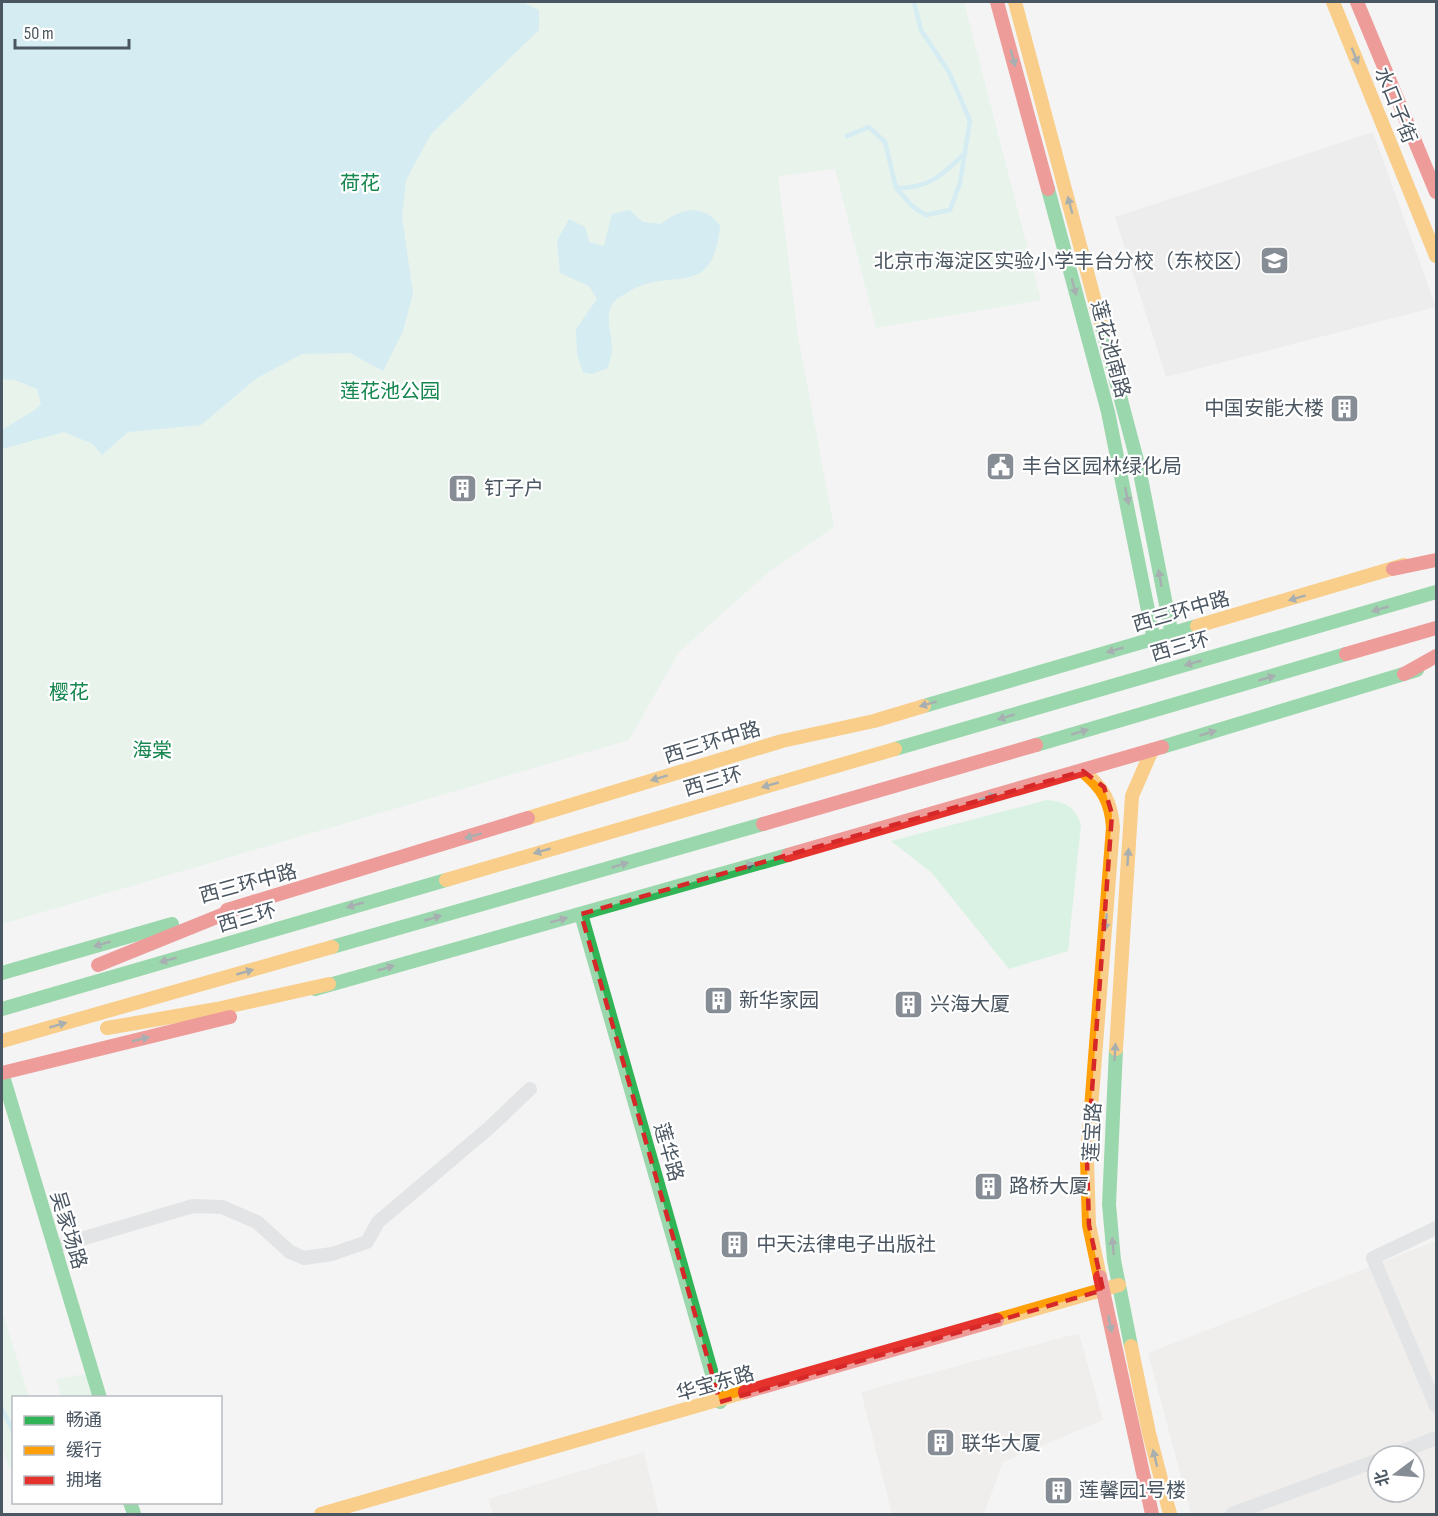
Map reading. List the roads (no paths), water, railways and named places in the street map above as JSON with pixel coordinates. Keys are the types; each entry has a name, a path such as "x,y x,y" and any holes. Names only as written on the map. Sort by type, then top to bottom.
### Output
{"main road":[{"name":"莲花池南路","path":"997,2 1108,412 1154,640"},
{"name":"莲花池南路","path":"1016,2 1138,468 1172,635"},
{"name":"水口子街","path":"1333,2 1437,256"},
{"name":"水口子街","path":"1357,2 1437,192"},
{"name":"西三环中路","path":"2,973 207,914 239,908 782,741 874,721 1437,555"},
{"path":"1393,569 1437,560"},
{"name":"西三环","path":"2,1009 1437,592"},
{"path":"2,1041 820,808 1437,628"},
{"path":"1404,674 1437,656"},
{"path":"98,1031 132,1022 218,1009 329,984 1083,771 1437,665"},
{"name":"莲宝路","path":"1152,750 1140,772 1132,796 1109,1204 1114,1260 1119,1286 1149,1433 1170,1515"},
{"name":"莲宝路","path":"1083,771 1104,787 1112,814 1113,840 1087,1161 1089,1225 1152,1515"},
{"path":"81,969 113,960 165,936 239,908"},
{"name":"莲华路","path":"581,914 720,1402"},
{"path":"2,1073 262,1009 329,984"},
{"path":"2,1050 21,1049"},
{"name":"吴家场路","path":"2,1073 99,1396"},
{"name":"华宝东路","path":"321,1515 1119,1286"}],"street":[{"path":"54,1247 193,1206 222,1207 257,1222 290,1252 304,1258 358,1246 367,1242 378,1222 489,1128 530,1089"},
{"path":"1437,1228 1373,1258 1437,1406"},
{"path":"1421,1444 1437,1438"},
{"path":"1232,1515 1366,1465"}],"water":[{"path":"2,2 522,2 539,10 539,30 431,134 406,180 402,217 413,293 403,331 383,371 350,353 302,354 257,378 201,425 128,432 102,455 93,444 64,432 2,449 2,430 41,404 37,389 15,380 2,379"},
{"path":"629,210 643,222 661,224 683,211 706,213 720,225 716,249 709,264 700,273 645,285 628,292 614,302 609,314 612,354 608,368 592,374 583,372 577,355 576,329 597,299 589,286 560,273 557,241 569,219 585,227 589,242 604,246 612,214"}],"waterway":[{"path":"847,136 869,127 885,142 896,188 912,206 926,215 950,210 960,183 970,121 949,72 921,30 914,2"},
{"path":"896,188 918,186 934,179 965,153"},
{"path":"2,1409 12,1429"}],"place":[{"name":"北京市海淀区实验小学丰台分校（东校区）","path":"1275,261"},
{"name":"中国安能大楼","path":"1345,408"},
{"name":"丰台区园林绿化局","path":"1001,466"},
{"name":"钉子户","path":"463,488"},
{"name":"新华家园","path":"718,1000"},
{"name":"兴海大厦","path":"909,1004"},
{"name":"路桥大厦","path":"988,1186"},
{"name":"中天法律电子出版社","path":"735,1244"},
{"name":"联华大厦","path":"940,1443"},
{"name":"莲馨园1号楼","path":"1058,1490"}],"park label":[{"name":"荷花","path":"360,183"},
{"name":"莲花池公园","path":"390,391"},
{"name":"樱花","path":"69,692"},
{"name":"海棠","path":"152,750"}]}
